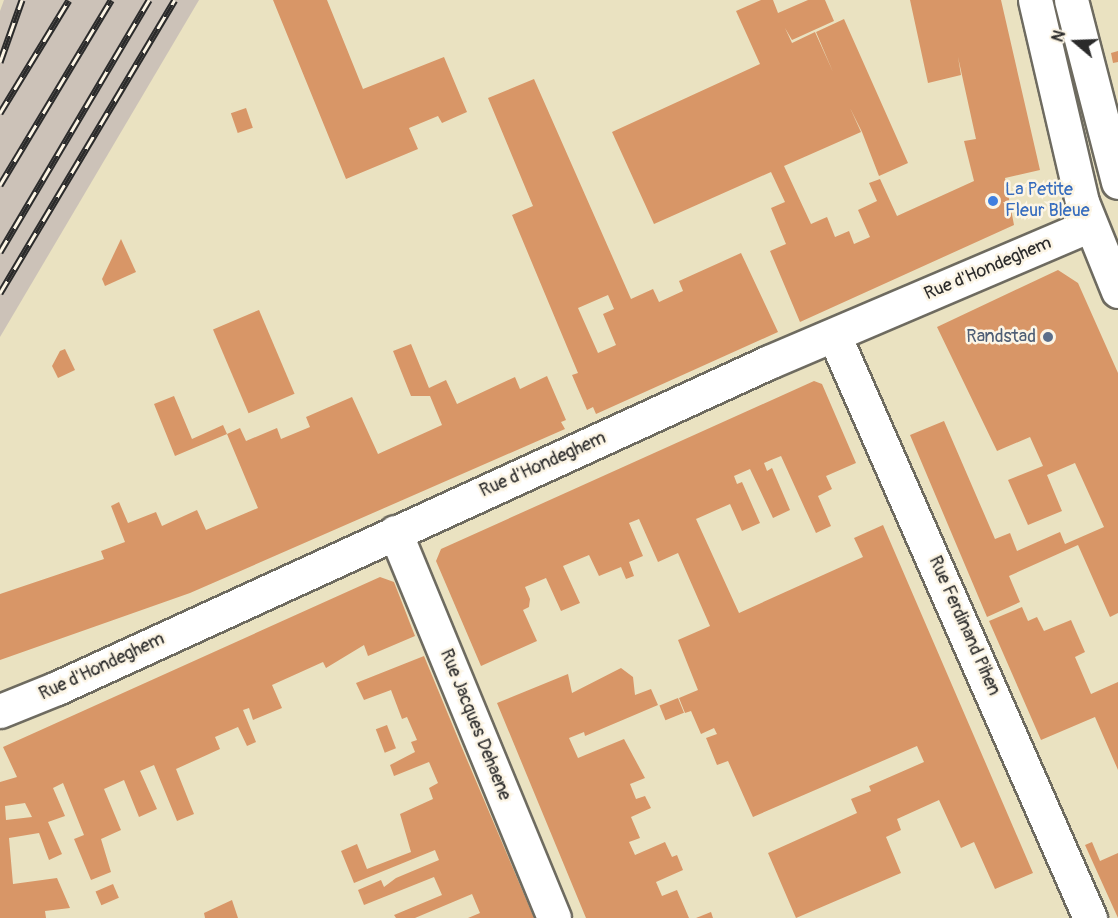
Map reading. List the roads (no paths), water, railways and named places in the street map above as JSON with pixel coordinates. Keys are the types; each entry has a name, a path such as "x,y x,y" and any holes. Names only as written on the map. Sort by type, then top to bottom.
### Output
{"street":[{"path":"1035,0 1066,141 1090,225 1118,291"},
{"path":"1071,0 1118,182"},
{"name":"Rue d'Hondeghem","path":"0,711 57,688 394,532 834,335 1090,225"},
{"name":"Rue Ferdinand Pihen","path":"834,335 1090,918"},
{"name":"Rue Jacques Dehaene","path":"394,532 554,918"}],"railway":[{"path":"0,62 22,0"},
{"path":"0,113 69,0"},
{"path":"0,185 111,0"},
{"path":"0,252 149,0"},
{"path":"0,293 175,0"}],"place":[{"name":"La Petite Fleur Bleue","path":"993,201"},
{"name":"Randstad","path":"1048,337"}]}
